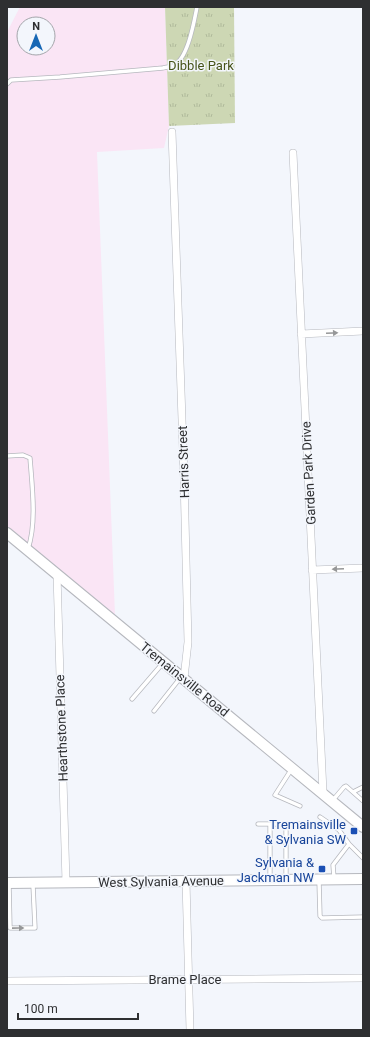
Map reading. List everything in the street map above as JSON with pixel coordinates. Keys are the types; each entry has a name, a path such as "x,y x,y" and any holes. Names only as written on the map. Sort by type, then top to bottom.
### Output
{"street":[{"name":"Harris Street","path":"172,132 188,642 183,677"},
{"name":"Garden Park Drive","path":"292,153 323,792"},
{"path":"301,334 363,331"},
{"name":"Tremainsville Road","path":"7,533 323,792 363,827"},
{"path":"312,570 363,568"},
{"name":"Hearthstone Place","path":"57,574 66,882"},
{"name":"West Sylvania Avenue","path":"8,883 363,879"},
{"path":"186,881 190,1030"},
{"name":"Brame Place","path":"7,981 363,978"}],"lane":[{"path":"7,84 11,80 173,66 181,58 188,44 197,7"},
{"path":"7,456 23,455 30,458 32,519 31,538 28,550"},
{"path":"132,699 164,662"},
{"path":"154,711 183,677"},
{"path":"293,768 275,795 300,806"},
{"path":"333,801 344,787 348,787 363,801"},
{"path":"353,792 363,787"},
{"path":"320,817 339,830 349,844 363,858"},
{"path":"258,824 302,824"},
{"path":"270,824 270,880"},
{"path":"286,824 286,879"},
{"path":"334,879 333,865 349,844"},
{"path":"319,880 320,916 322,918 363,917"},
{"path":"8,883 10,928 35,928 33,883"}],"shaded area":[{"path":"20,7 165,7 169,126 164,148 97,152 115,615 7,526 7,32"}],"green space":[{"name":"Dibble Park","path":"165,7 234,7 235,123 169,126"}],"place":[{"name":"Tremainsville & Sylvania SW","path":"354,831"},
{"name":"Sylvania & Jackman NW","path":"322,869"}]}
